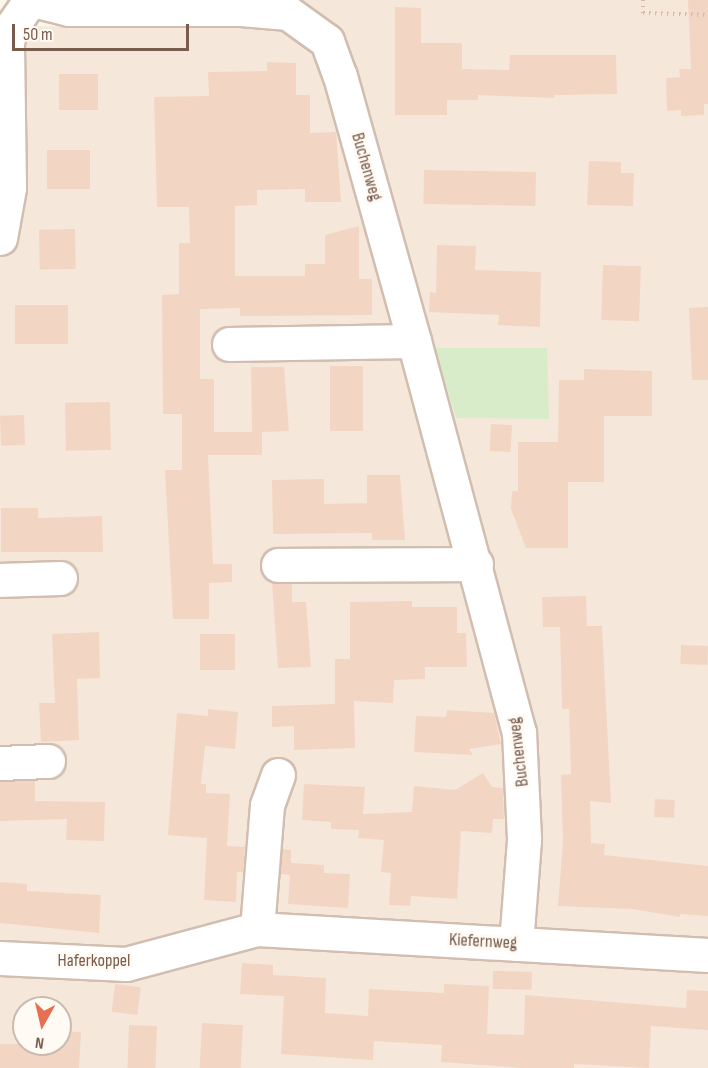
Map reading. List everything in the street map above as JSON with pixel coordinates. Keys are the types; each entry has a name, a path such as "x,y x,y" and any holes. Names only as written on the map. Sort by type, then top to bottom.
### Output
{"street":[{"name":"Buchenweg","path":"32,0 69,9 301,7 327,41 340,76 476,564 519,732 524,840 516,944"},
{"path":"0,238 9,188 7,43 10,29 32,0"},
{"path":"229,344 414,341"},
{"path":"278,565 476,564"},
{"path":"0,580 60,578"},
{"path":"0,763 48,761"},
{"path":"257,930 267,805 278,775"},
{"name":"Kiefernweg","path":"187,950 257,930 708,955"},
{"name":"Haferkoppel","path":"0,958 126,964 187,950"}],"path":[{"path":"643,0 643,13 708,15"}],"shaded area":[{"path":"127,0 708,0 708,1068 0,1068 0,26 126,27"}],"green space":[{"path":"435,348 547,348 549,419 456,418"}],"building":[{"path":"688,0 708,0 708,104 704,104 704,115 681,116 681,110 667,111 666,78 680,77 679,69 691,69"},
{"path":"395,7 421,8 421,43 462,43 462,69 509,70 510,55 616,55 617,94 554,95 554,98 478,95 478,100 447,100 447,115 395,115"},
{"path":"267,62 296,63 296,95 310,95 310,133 336,132 341,202 305,202 305,189 257,190 257,205 235,206 235,276 305,276 305,264 325,264 325,235 359,226 359,279 372,279 372,315 240,316 240,308 200,309 200,379 214,379 214,432 252,432 251,367 284,367 289,431 262,432 262,455 208,455 213,564 232,564 232,582 209,583 209,619 173,619 165,470 182,470 182,414 163,414 162,295 179,294 179,243 190,243 189,207 157,207 154,97 209,96 208,72 267,71"},
{"path":"59,74 98,74 98,110 59,110"},
{"path":"47,150 90,150 90,189 47,189"},
{"path":"589,161 621,162 621,173 634,173 633,206 587,205"},
{"path":"424,170 536,172 535,206 423,204"},
{"path":"75,229 76,269 40,270 39,230"},
{"path":"437,245 476,246 475,270 541,272 540,327 498,325 499,315 429,312 430,292 436,293"},
{"path":"603,265 641,266 639,321 601,320"},
{"path":"15,305 68,305 68,344 15,344"},
{"path":"708,307 708,380 692,380 689,308"},
{"path":"330,366 363,366 363,431 330,431"},
{"path":"584,369 652,371 652,416 604,416 604,482 568,482 568,548 526,548 511,509 512,491 518,491 518,442 558,442 559,380 584,380"},
{"path":"110,402 111,450 66,451 65,403"},
{"path":"24,415 25,445 1,446 0,416"},
{"path":"491,424 512,425 511,452 490,451"},
{"path":"367,475 400,475 405,540 372,540 372,533 273,534 272,480 324,479 324,504 367,503"},
{"path":"1,508 38,508 38,518 102,516 103,552 1,552"},
{"path":"272,582 292,584 292,602 306,602 311,667 278,668"},
{"path":"586,596 587,626 602,626 611,803 590,801 591,843 605,844 604,855 708,866 708,916 680,914 680,917 632,909 558,906 563,842 561,775 571,774 569,709 562,709 560,627 543,627 542,597"},
{"path":"412,601 412,607 457,607 457,633 466,633 467,667 425,667 425,679 394,680 393,703 354,701 355,748 294,750 294,726 272,727 272,706 335,704 335,659 350,659 350,602"},
{"path":"99,632 100,678 77,679 79,740 41,742 39,703 55,703 52,634"},
{"path":"200,634 235,634 235,670 200,670"},
{"path":"681,645 708,646 707,665 680,664"},
{"path":"208,709 238,712 235,749 205,746 201,784 206,784 206,793 230,794 227,846 245,847 243,872 237,872 236,902 204,900 207,838 168,835 177,713 208,716"},
{"path":"447,710 494,713 501,744 469,749 473,755 414,752 416,716 446,717"},
{"path":"483,773 492,787 503,788 504,819 493,819 492,833 461,831 457,899 411,896 410,906 389,905 391,873 381,872 384,840 358,838 359,830 331,829 331,822 302,820 304,784 365,787 363,814 412,812 414,786 455,790"},
{"path":"35,780 35,801 105,802 104,841 66,840 67,819 0,821 0,782"},
{"path":"655,799 675,800 674,818 654,817"},
{"path":"282,849 291,850 291,863 324,865 324,873 350,874 348,908 288,904 290,875 280,874"},
{"path":"0,882 27,884 27,891 101,895 99,933 0,923"},
{"path":"242,963 273,965 273,975 326,978 325,1013 368,1016 369,989 444,993 444,984 489,986 487,1034 524,1035 525,995 686,1008 687,990 708,991 708,1030 651,1026 649,1068 574,1064 574,1068 522,1068 441,1062 442,1045 374,1041 373,1060 281,1054 284,996 240,994"},
{"path":"493,971 532,972 532,990 493,989"},
{"path":"115,984 141,987 137,1015 112,1012"},
{"path":"202,1023 243,1025 241,1068 200,1068"},
{"path":"129,1025 157,1026 156,1068 127,1068"},
{"path":"72,1032 81,1032 79,1068 0,1068 0,1044 12,1044 12,1056 72,1056"}]}
